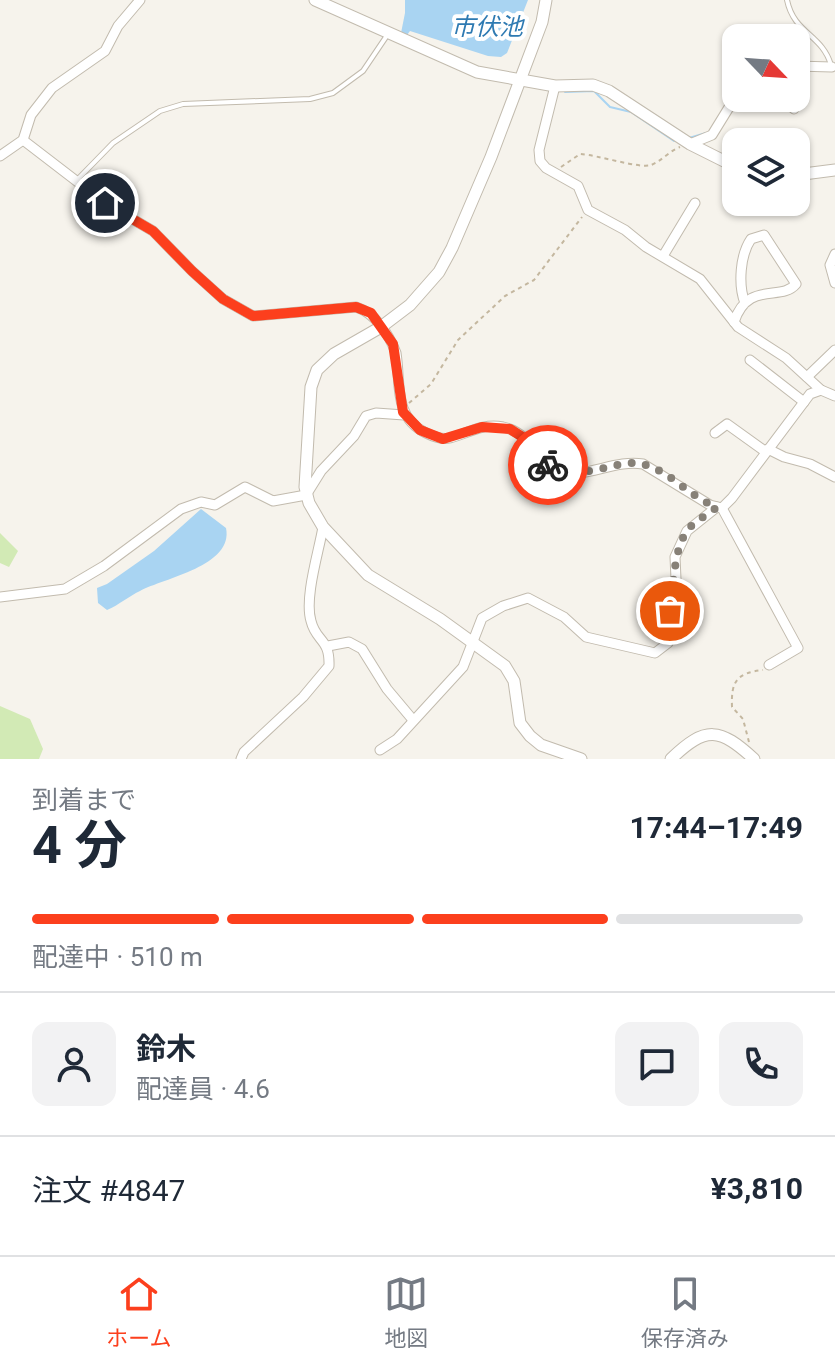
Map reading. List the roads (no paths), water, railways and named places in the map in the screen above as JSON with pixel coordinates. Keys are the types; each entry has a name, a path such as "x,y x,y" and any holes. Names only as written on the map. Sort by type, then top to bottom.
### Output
{"street":[{"path":"0,156 23,140 31,115 52,88 105,51 118,26 139,0"},
{"path":"315,0 477,72 555,86 593,85 609,91 690,144 722,160"},
{"path":"546,0 542,22 491,157 445,262 420,295 381,327 326,360 315,375 311,387 304,478 306,495 323,527 368,575 496,659 514,681 520,723 530,736 541,745 581,759"},
{"path":"810,67 834,68"},
{"path":"555,86 539,150 540,161 546,168 578,186 588,210 700,279 734,322 786,358 821,390 835,396"},
{"path":"690,144 712,135 726,112"},
{"path":"23,140 105,203 153,231 223,299 253,316 356,307 371,313 396,353 403,412 420,430 443,439 482,427 510,429 532,443 550,468 560,472 643,464 719,508 798,648 769,665"},
{"path":"810,173 835,170"},
{"path":"663,256 695,203"},
{"path":"734,322 745,303 765,293 789,290 796,284 764,235 747,243 740,278 745,303"},
{"path":"835,254 830,265 835,283"},
{"path":"807,377 835,350"},
{"path":"750,360 804,402"},
{"path":"380,750 397,739 463,667 482,618 503,606 528,598 564,617 586,637 655,653 668,643 676,579 675,557 687,531 732,498 813,391 821,390"},
{"path":"0,597 65,589 104,566 181,509 201,502 215,505 245,487 273,501 306,495 321,471 354,436 366,416 403,412"},
{"path":"715,433 727,424 767,450 810,464 835,477"},
{"path":"241,759 244,752 329,666 328,646 316,633 310,616 323,527"},
{"path":"328,646 349,642 362,649 387,689 413,720"},
{"path":"671,759 692,740 712,734 733,741 754,759"}],"lane":[{"path":"787,0 798,24 806,34 823,45 834,68"},
{"path":"77,180 113,143 160,111 183,104 310,99 333,93 363,71 389,33"}],"water":[{"name":"市伏池","path":"405,0 528,0 507,53 501,57 488,56 410,31 407,35 401,33"},
{"path":"201,509 226,528 226,541 219,552 195,569 140,591 107,610 98,603 97,588 154,551"}],"waterway":[{"path":"565,92 594,91 610,107 631,112 674,141"},
{"path":"689,138 706,133"}]}
